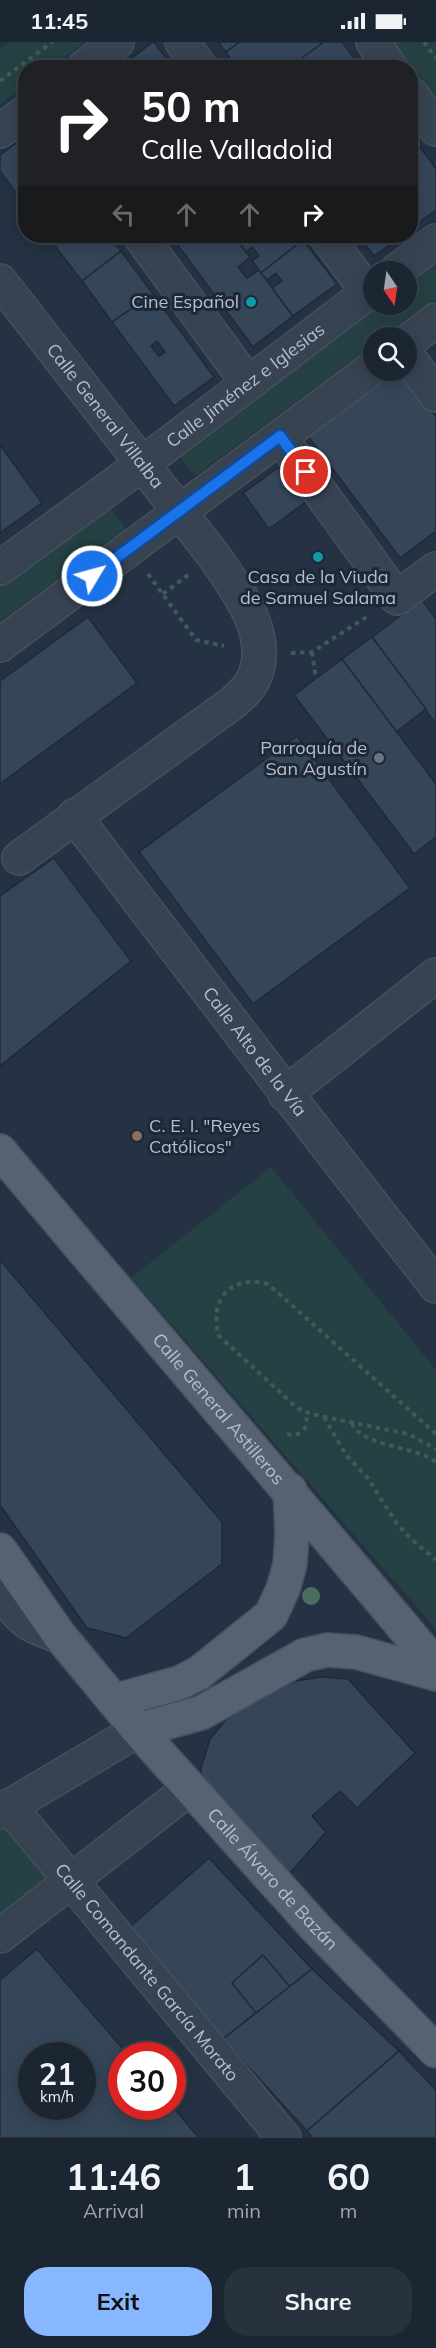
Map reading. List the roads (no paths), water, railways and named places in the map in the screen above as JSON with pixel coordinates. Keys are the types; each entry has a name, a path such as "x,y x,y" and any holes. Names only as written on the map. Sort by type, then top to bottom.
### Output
{"main road":[{"name":"Calle General Astilleros","path":"0,1151 154,1336 290,1491 436,1666"},
{"path":"114,1701 179,1683 199,1673 271,1615 283,1589 290,1564 292,1535 290,1491"},
{"name":"Calle Álvaro de Bazán","path":"0,1550 60,1636 138,1730 316,1928 436,2051"},
{"path":"138,1730 201,1713 305,1655 327,1650 356,1652 436,1674"}],"street":[{"path":"93,60 117,42"},
{"path":"182,42 195,60"},
{"path":"373,42 385,60"},
{"path":"418,104 436,129"},
{"path":"0,131 18,118"},
{"path":"410,261 436,241"},
{"path":"145,243 248,383"},
{"path":"332,243 363,280"},
{"name":"Calle General Villalba","path":"0,281 180,511 241,596 255,625 256,667 231,704 74,816"},
{"name":"Calle Jiménez e Iglesias","path":"0,568 142,464 363,296"},
{"path":"417,335 436,321"},
{"path":"417,369 436,394"},
{"path":"0,645 363,375"},
{"path":"280,436 397,597 436,569"},
{"path":"19,858 74,816"},
{"name":"Calle Alto de la Vía","path":"74,816 285,1094 436,1287"},
{"path":"285,1094 436,975"},
{"path":"0,1590 19,1617 36,1629 60,1636"},
{"path":"4,1809 138,1730"},
{"path":"0,1936 190,1788"},
{"name":"Calle Comandante García Morato","path":"4,1809 70,1881 284,2138"}],"place":[{"name":"Cine Español","path":"251,302"},
{"name":"Casa de la Viuda de Samuel Salama","path":"318,557"},
{"name":"Parroquía de San Agustín","path":"379,758"},
{"name":"C. E. I. \"Reyes Católicos\"","path":"137,1136"}]}
